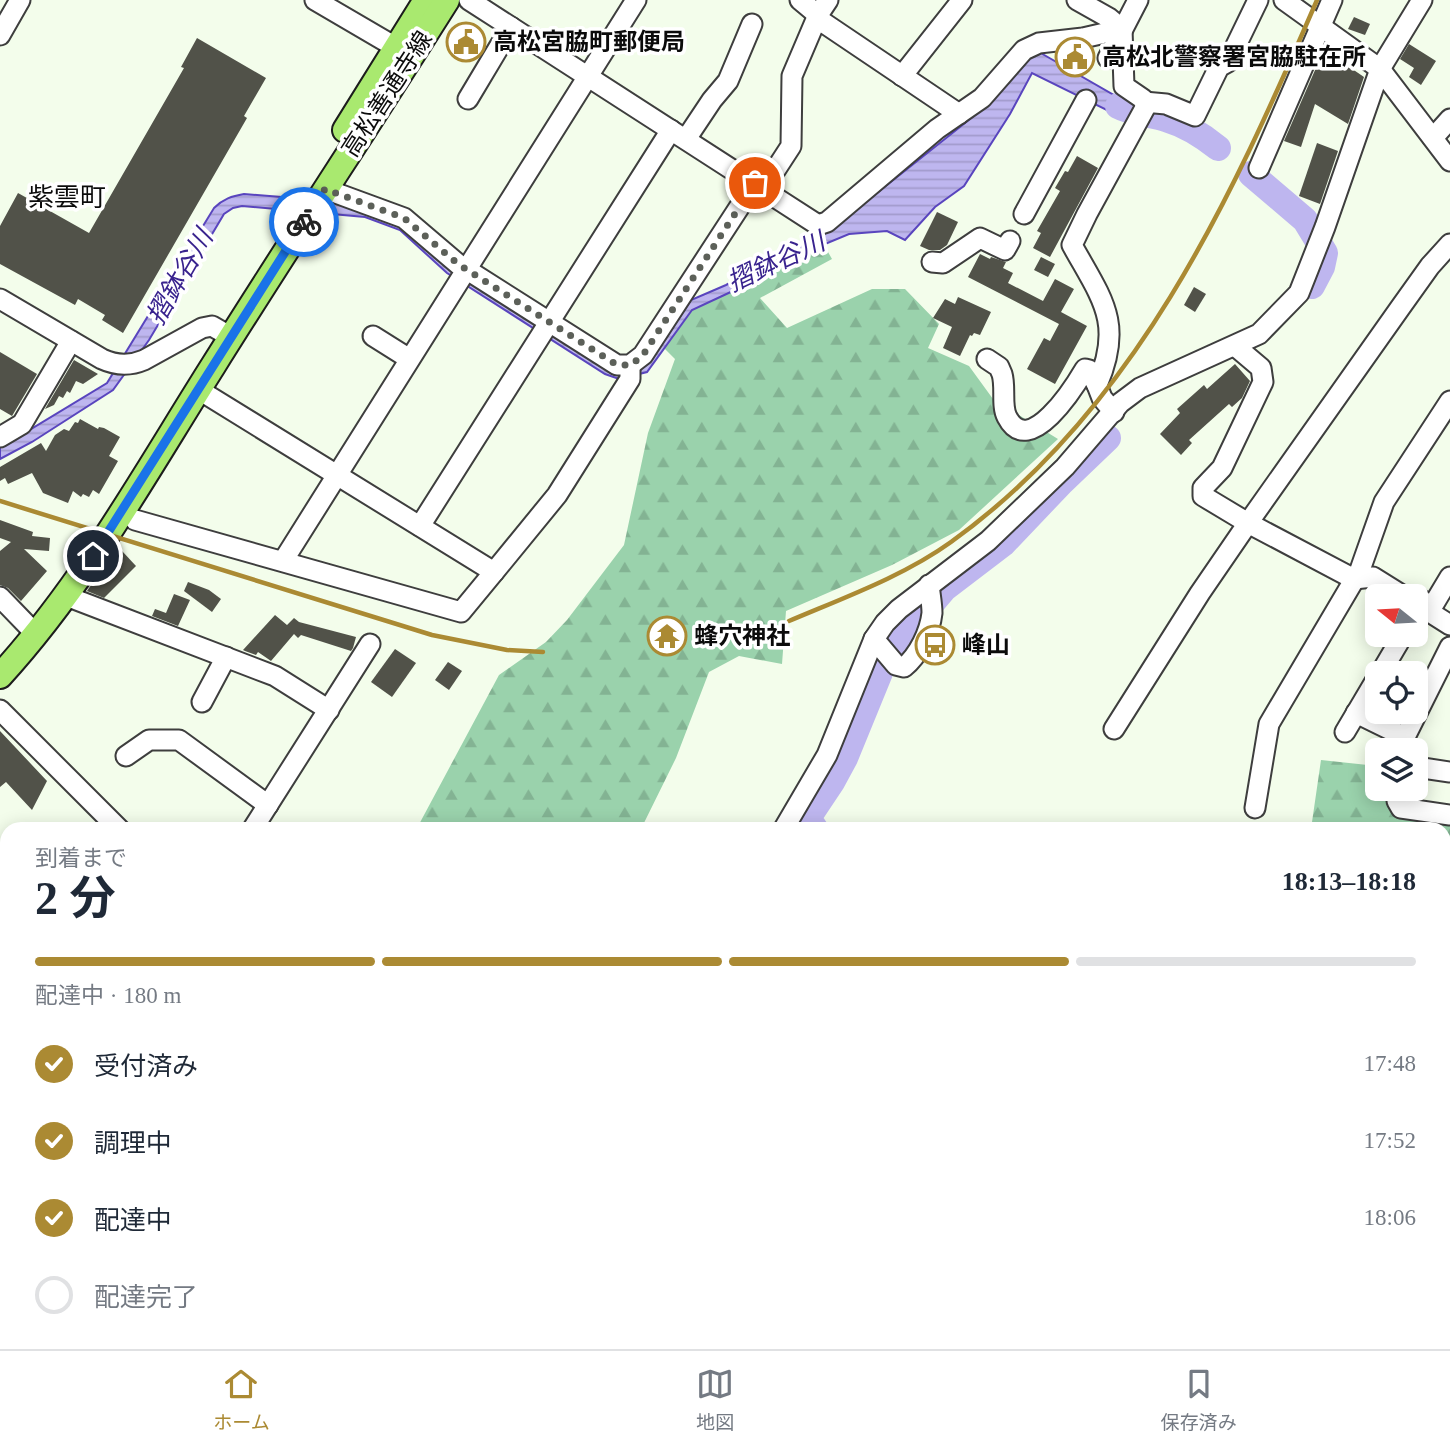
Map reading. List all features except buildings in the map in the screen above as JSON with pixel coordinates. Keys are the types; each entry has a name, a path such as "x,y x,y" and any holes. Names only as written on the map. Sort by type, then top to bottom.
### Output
{"main road":[{"name":"高松善通寺線","path":"0,676 39,632 69,591 426,0"},
{"name":"高松善通寺線","path":"0,656 28,626 90,538 325,189 447,0"}],"street":[{"path":"0,34 20,0"},
{"path":"314,0 397,48"},
{"path":"469,0 818,225 827,222 937,129 982,98 1024,50 1039,43 1083,38 1122,29"},
{"path":"283,561 408,358 636,0"},
{"path":"800,0 823,7"},
{"path":"902,76 962,0"},
{"path":"1077,0 1109,18 1122,29 1125,86 1143,99 1143,108 1072,245 1102,299 1111,324 1107,363 1097,385"},
{"path":"1108,58 1138,0"},
{"path":"1143,108 1166,104 1195,116 1219,67 1228,62 1258,0"},
{"path":"1259,169 1332,0"},
{"path":"788,822 827,755 874,639 898,609 988,541 1065,467 1120,403 1140,388 1259,334 1299,293 1323,233 1380,69 1422,0"},
{"path":"1285,1 1380,69 1450,161"},
{"path":"823,7 821,20 958,114"},
{"path":"135,520 461,612 557,495 630,371 759,186 791,146 792,76 823,7"},
{"path":"420,526 546,327 679,134 728,80 752,24"},
{"path":"468,99 512,27"},
{"path":"1024,215 1086,100"},
{"path":"1433,138 1450,119"},
{"path":"325,189 404,218 462,274 546,327 630,371"},
{"path":"932,262 943,263 980,238 1005,250 1010,241"},
{"path":"1114,729 1248,523 1430,266 1450,244"},
{"path":"0,299 111,363 127,365 144,360 202,328 212,326 226,334"},
{"path":"373,335 408,358"},
{"path":"0,437 22,424 71,341"},
{"path":"1235,346 1261,368 1263,382 1222,468 1203,488 1203,496 1354,579 1373,577 1384,584"},
{"path":"987,359 999,367 1002,374 1006,416 1016,428 1029,429 1051,415 1063,404 1085,369 1089,370 1102,398 1114,412"},
{"path":"204,393 494,572"},
{"path":"1255,808 1269,724 1360,570 1384,502 1450,401"},
{"path":"1428,594 1450,577"},
{"path":"874,639 896,665 904,667 912,660 930,624 932,611 929,585"},
{"path":"0,597 28,626"},
{"path":"74,599 275,676 329,710"},
{"path":"1428,609 1450,618"},
{"path":"1428,612 1450,625"},
{"path":"257,822 370,644"},
{"path":"1406,738 1450,647"},
{"path":"202,702 226,657"},
{"path":"1345,732 1365,698"},
{"path":"0,710 112,822"},
{"path":"1356,713 1394,738"},
{"path":"126,756 149,740 179,740 268,805"},
{"path":"1428,769 1450,772"},
{"path":"1397,801 1401,807 1450,815"}],"green space":[{"path":"824,245 832,259 760,298 787,328 872,289 905,289 939,324 928,348 969,366 993,399 1058,439 959,530 892,565 786,611 782,664 739,656 709,672 676,758 644,822 420,822 499,675 546,642 567,620 624,545 648,433 675,359 664,348 692,310 735,290 777,264"},
{"path":"1321,760 1365,765 1365,801 1396,801 1396,809 1450,819 1450,822 1312,822"}],"water":[{"path":"1039,52 1138,109 1131,122 1032,73 1010,114 964,186 935,207 905,240 887,231 849,234 777,264 735,290 692,310 647,372 619,379 605,374 447,273 400,230 365,217 242,206 224,214 149,340 113,390 32,442 0,459 0,445 107,383 214,208 228,198 244,194 344,202 403,223 611,369 653,357 691,300 726,285 838,224 980,111 1029,55"}],"waterway":[{"name":"摺鉢谷川","path":"1118,106 1180,124 1218,148"},
{"name":"摺鉢谷川","path":"1251,174 1305,220 1325,253 1322,267 1312,286"},
{"name":"摺鉢谷川","path":"811,822 808,818 845,758 881,670 894,648 944,589 1003,544 1108,438"}],"railway":[{"path":"789,621 893,576 951,542 1016,489 1074,430 1125,365 1170,297 1211,225 1249,151 1317,0"},
{"path":"0,501 432,635 507,650 543,652"}],"way so far":[{"path":"304,222 325,189 404,218 458,264 549,323 617,365 631,365 643,355 755,183"}],"place":[{"name":"高松宮脇町郵便局","path":"466,42"},
{"name":"高松北警察署宮脇駐在所","path":"1075,57"},
{"name":"蜂穴神社","path":"667,636"},
{"name":"峰山","path":"935,645"}],"district":[{"name":"紫雲町","path":"67,197"}],"route":[{"path":"93,556 304,222"}]}
